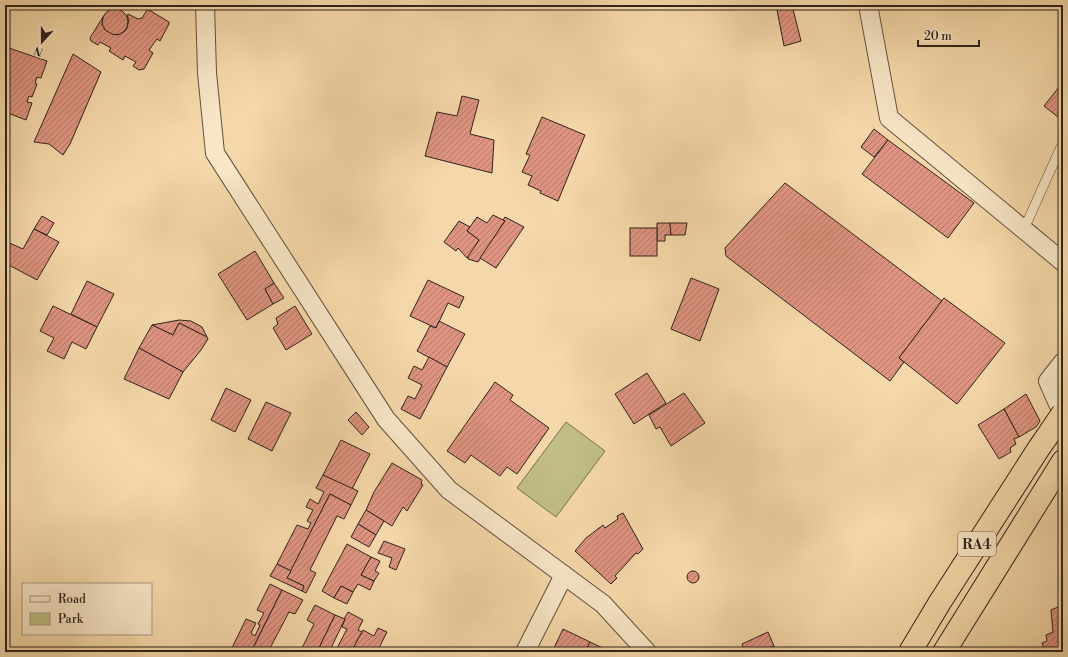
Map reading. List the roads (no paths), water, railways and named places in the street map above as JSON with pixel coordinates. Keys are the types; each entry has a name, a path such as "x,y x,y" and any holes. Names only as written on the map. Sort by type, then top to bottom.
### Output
{"highway":[{"name":"RA4","path":"910,652 940,602 1063,414"},
{"name":"RA4","path":"944,652 1058,468"}],"street":[{"path":"206,5 207,73 215,153 386,419 449,490 603,604 647,652"},
{"path":"868,5 888,118 1063,262"},
{"path":"1063,362 1048,381 1063,414"},
{"path":"525,652 564,575"}],"lane":[{"path":"1024,229 1063,145"}]}
